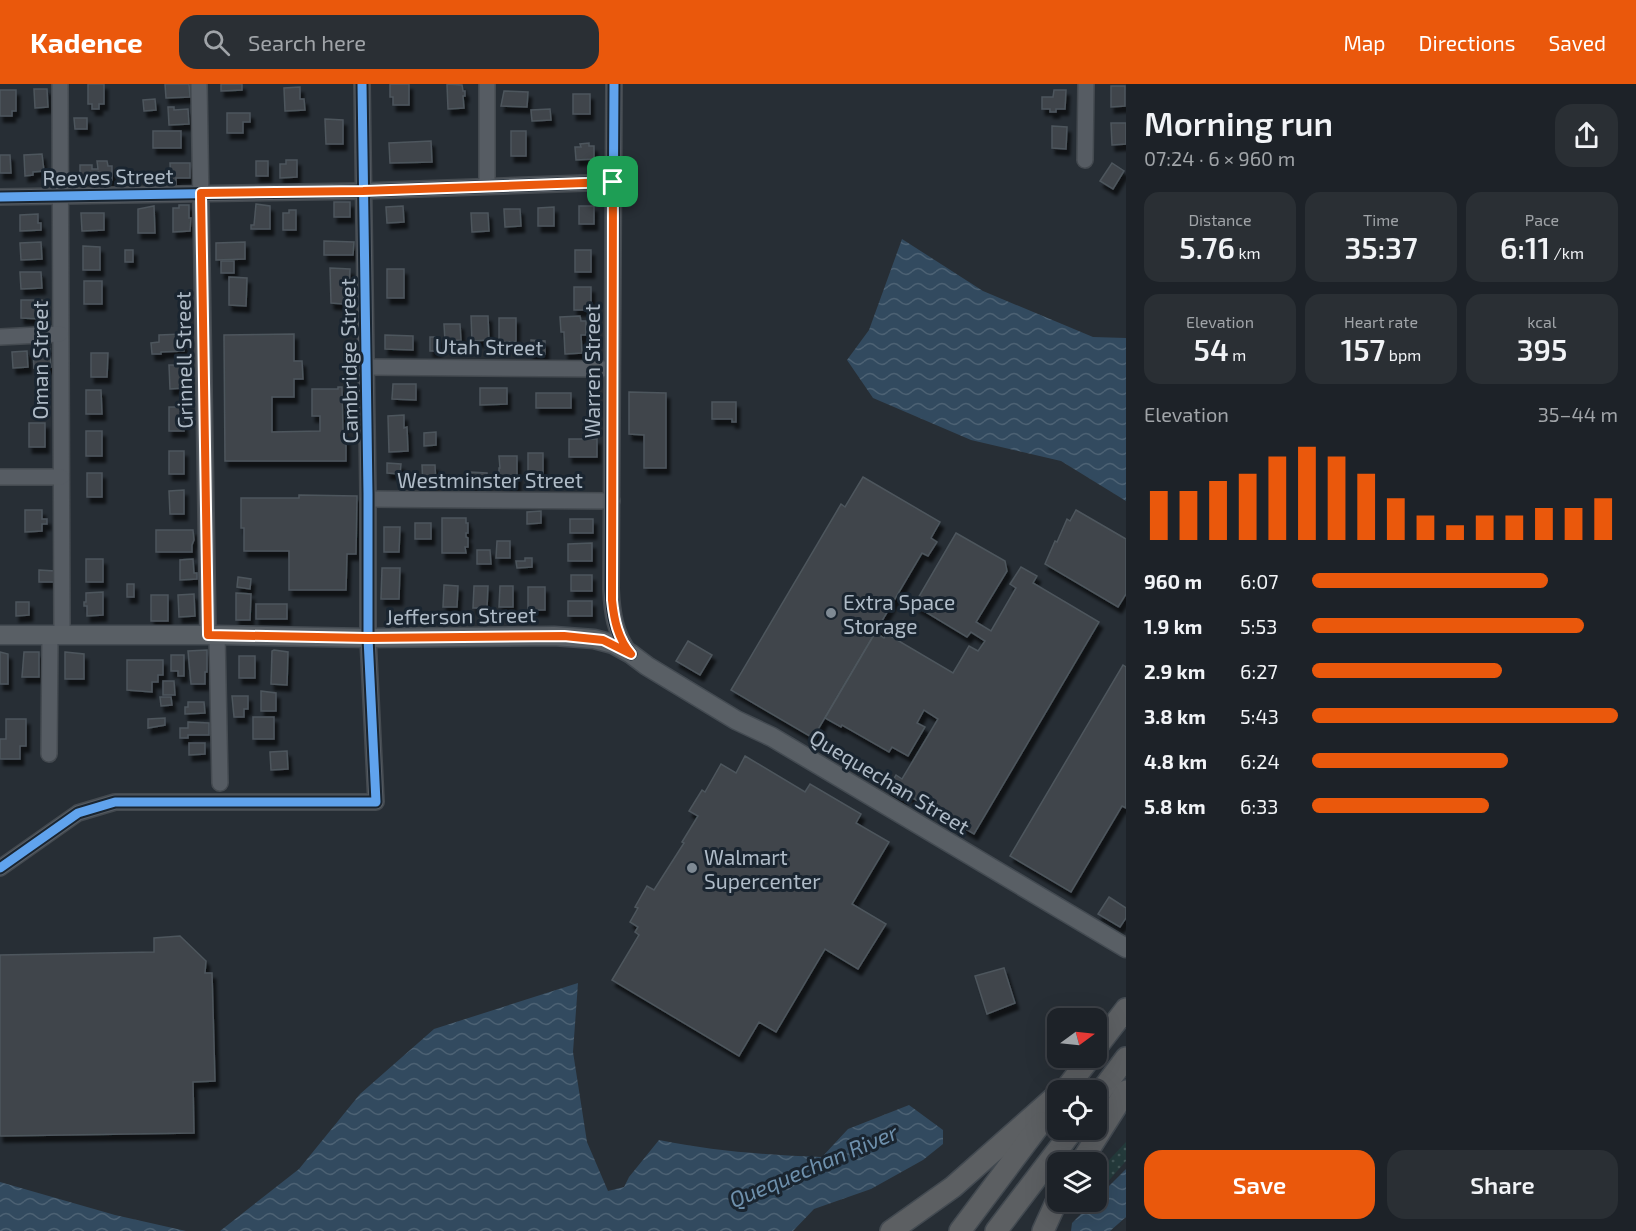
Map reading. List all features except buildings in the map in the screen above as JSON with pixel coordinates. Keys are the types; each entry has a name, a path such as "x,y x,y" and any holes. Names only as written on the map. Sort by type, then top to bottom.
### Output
{"highway":[{"path":"1107,1034 1126,1009"},
{"path":"1107,1083 1126,1058"},
{"path":"1073,1080 1082,1068"},
{"path":"1087,1152 1126,1091"},
{"path":"891,1231 953,1187 1047,1104"},
{"path":"960,1231 1047,1115"},
{"path":"996,1231 1064,1140"}],"main road":[{"name":"Jefferson Street","path":"0,634 368,638 574,637 603,640 631,654"},
{"name":"Quequechan Street","path":"631,654 736,720 782,743 1126,948"}],"street":[{"name":"Oman Street","path":"49,754 56,635 61,477 60,84"},
{"name":"Grinnell Street","path":"199,84 213,635 220,783"},
{"name":"Cambridge Street","path":"0,868 78,813 115,802 376,802 368,638 362,84"},
{"path":"487,84 487,186"},
{"name":"Warren Street","path":"614,84 613,608 621,640 631,654"},
{"path":"1085,160 1086,84"},
{"name":"Reeves Street","path":"0,197 363,191 613,182"},
{"path":"0,337 60,334"},
{"name":"Utah Street","path":"366,367 612,369"},
{"path":"0,477 61,477"},
{"name":"Westminster Street","path":"368,499 612,501"}],"green space":[{"path":"1126,1142 1126,1161 1107,1183 1107,1162"}],"water":[{"path":"902,239 983,291 1093,337 1126,338 1126,501 1061,461 971,440 873,398 847,360 869,330"},
{"name":"Quequechan River","path":"578,983 573,1052 587,1142 608,1191 624,1187 629,1177 659,1140 740,1152 822,1157 848,1129 909,1105 943,1130 943,1144 923,1160 871,1189 814,1209 793,1231 220,1231 299,1169 360,1094 434,1029"},
{"path":"1126,1169 1126,1217 1110,1231 1071,1231 1072,1223 1083,1212 1107,1212 1107,1188"},
{"path":"0,1182 115,1215 186,1231 0,1231"}],"cycle path":[{"path":"0,868 78,813 115,802 376,802 368,638 362,84"},
{"path":"614,84 611,589 615,624 621,640 631,654"},
{"path":"0,197 363,191 613,182"}],"place":[{"name":"Extra Space Storage","path":"831,613"},
{"name":"Walmart Supercenter","path":"692,868"}],"route":[{"path":"613,182 612,600 618,632 631,654 603,640 564,636 368,638 208,635 201,193 363,191 613,182"}]}
